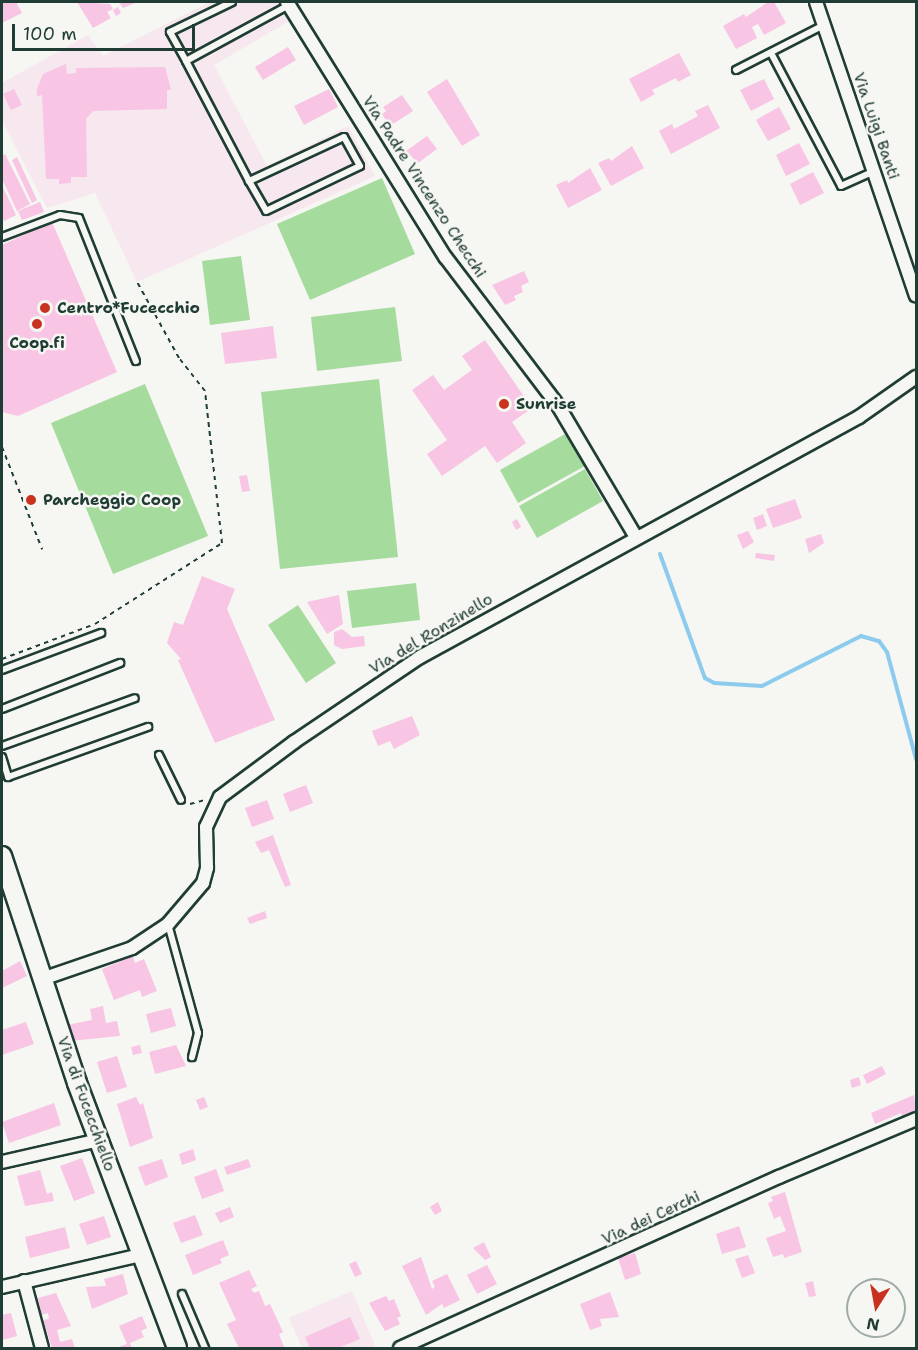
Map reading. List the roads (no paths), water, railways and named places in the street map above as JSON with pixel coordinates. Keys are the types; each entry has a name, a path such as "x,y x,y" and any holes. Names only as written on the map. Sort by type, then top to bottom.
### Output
{"main road":[{"name":"Via di Fucecchiello","path":"2,856 42,979 99,1140 177,1348"}],"street":[{"name":"Via Luigi Banti","path":"816,2 916,295"},
{"name":"Via Padre Vincenzo Checchi","path":"288,3 446,258 553,399 636,537"},
{"name":"Via del Ronzinello","path":"42,979 132,948 168,924 203,883 207,868 206,827 220,797 420,657 859,417 916,377"},
{"name":"Via dei Cerchi","path":"400,1348 916,1119"},
{"path":"2,1162 99,1140"},
{"path":"2,1287 141,1255"},
{"path":"24,1281 42,1348"}],"lane":[{"path":"232,2 170,32 249,181 266,211 360,166 344,137 249,181"},
{"path":"186,61 288,3"},
{"path":"736,70 824,25"},
{"path":"771,52 841,186 874,171"},
{"path":"2,237 60,215 79,218 136,361"},
{"path":"2,670 101,633"},
{"path":"2,709 120,663"},
{"path":"2,746 135,698"},
{"path":"2,757 8,777 148,727"},
{"path":"159,755 181,800"},
{"path":"168,924 198,1033 192,1058"},
{"path":"182,1294 205,1348"}],"waterway":[{"path":"660,554 705,678 714,683 762,686 861,636 879,641 887,652 916,759"}],"place":[{"name":"Centro*Fucecchio","path":"45,308"},
{"name":"Coop.fi","path":"37,324"},
{"name":"Sunrise","path":"504,404"},
{"name":"Parcheggio Coop","path":"31,500"}]}
